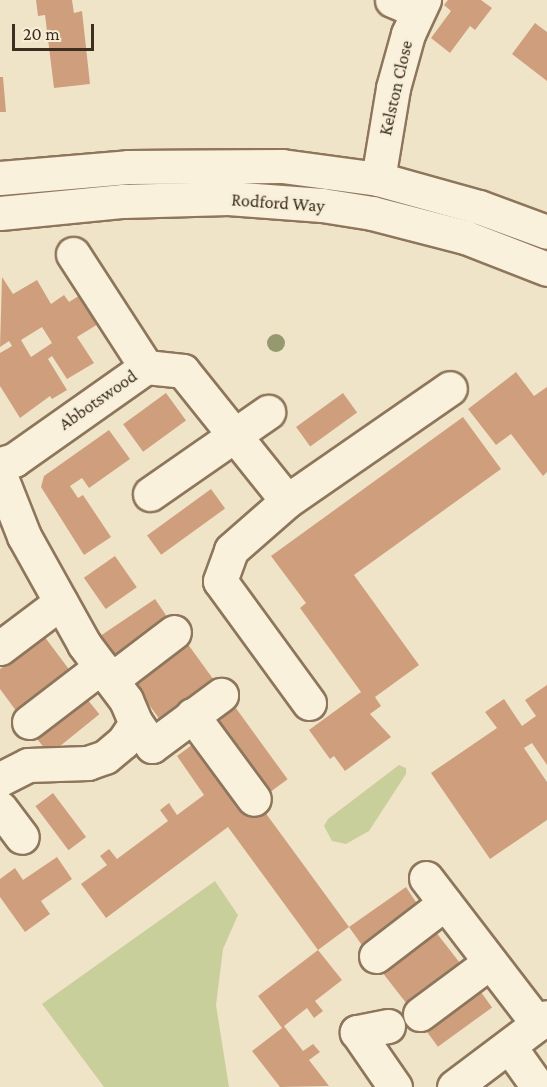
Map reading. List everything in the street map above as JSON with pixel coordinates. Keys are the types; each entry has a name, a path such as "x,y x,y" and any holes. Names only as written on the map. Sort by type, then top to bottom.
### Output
{"street":[{"name":"Kelston Close","path":"378,179 393,88 408,34 411,4"},
{"name":"Rodford Way","path":"0,178 228,164 282,166 378,179 479,207 547,232"},
{"name":"Rodford Way","path":"0,213 123,201 228,198 322,205 372,213 465,237 547,269"},
{"path":"73,254 146,367"},
{"name":"Abbotswood","path":"0,464 14,460 146,367 183,371 287,501"},
{"path":"309,703 220,580 231,550 287,501 450,388"},
{"path":"150,494 268,412"},
{"path":"0,475 12,542 61,602 126,700 136,723 152,746 221,695"},
{"path":"0,648 61,602"},
{"path":"29,722 174,632"},
{"path":"192,715 254,799"},
{"path":"0,779 28,765 88,763 105,757 123,742 136,723"},
{"path":"0,808 22,837"},
{"path":"376,956 436,890 490,962 542,1020 454,1087"},
{"path":"420,1014 490,962"},
{"path":"388,1026 357,1032 395,1087"},
{"path":"509,1046 538,1087"}],"green space":[{"path":"399,765 406,768 406,774 369,831 346,844 332,841 324,826 328,819"},
{"path":"215,881 238,915 223,949 216,1005 229,1087 104,1087 42,1004"}],"building":[{"path":"36,0 72,0 74,13 82,11 90,84 54,88 45,15 38,16"},
{"path":"448,0 481,0 492,8 475,30 470,26 450,53 431,38 451,11 444,5"},
{"path":"535,23 547,32 547,81 512,54"},
{"path":"0,77 3,77 6,112 0,112"},
{"path":"2,277 13,294 37,280 51,304 64,295 69,302 85,292 103,321 77,337 94,363 67,379 52,356 48,359 67,390 52,399 50,396 20,418 0,386 0,353 12,346 9,341 0,347","holes":["42,327 52,343 31,357 21,340"]},
{"path":"516,372 534,396 547,387 547,472 543,476 511,434 496,445 468,409"},
{"path":"166,393 186,421 143,452 123,424"},
{"path":"343,393 357,412 310,447 296,427"},
{"path":"463,417 501,469 354,575 419,665 375,697 381,706 370,714 391,737 345,771 334,756 330,759 309,730 361,692 300,608 306,603 271,556"},
{"path":"109,430 130,459 89,488 82,478 70,486 78,498 83,495 111,537 84,555 41,487 44,476"},
{"path":"211,489 225,508 161,555 147,535"},
{"path":"115,556 137,587 106,609 84,578"},
{"path":"155,599 168,618 112,656 99,636"},
{"path":"44,636 71,672 17,712 0,689 0,669"},
{"path":"187,643 214,680 160,720 133,682"},
{"path":"547,685 547,765 532,743 524,748 547,782 547,820 490,859 431,773 497,728 485,712 504,699 522,726 536,716 525,700"},
{"path":"83,694 99,714 50,754 33,734"},
{"path":"230,700 288,779 268,793 211,714"},
{"path":"196,742 259,804 349,927 318,950 228,827 106,918 81,884 107,865 100,856 109,849 117,859 168,821 160,810 169,803 177,815 204,795 177,756"},
{"path":"53,793 86,837 69,850 35,806"},
{"path":"57,857 72,879 41,901 50,914 25,932 0,897 0,879 15,868 23,880"},
{"path":"406,887 420,908 364,948 349,927"},
{"path":"435,931 462,966 409,1007 382,972"},
{"path":"318,950 342,980 315,1001 323,1011 314,1018 307,1008 284,1026 303,1051 313,1044 320,1052 309,1060 329,1086 280,1087 252,1051 282,1028 258,996"},
{"path":"478,988 492,1007 438,1047 424,1027"}]}
